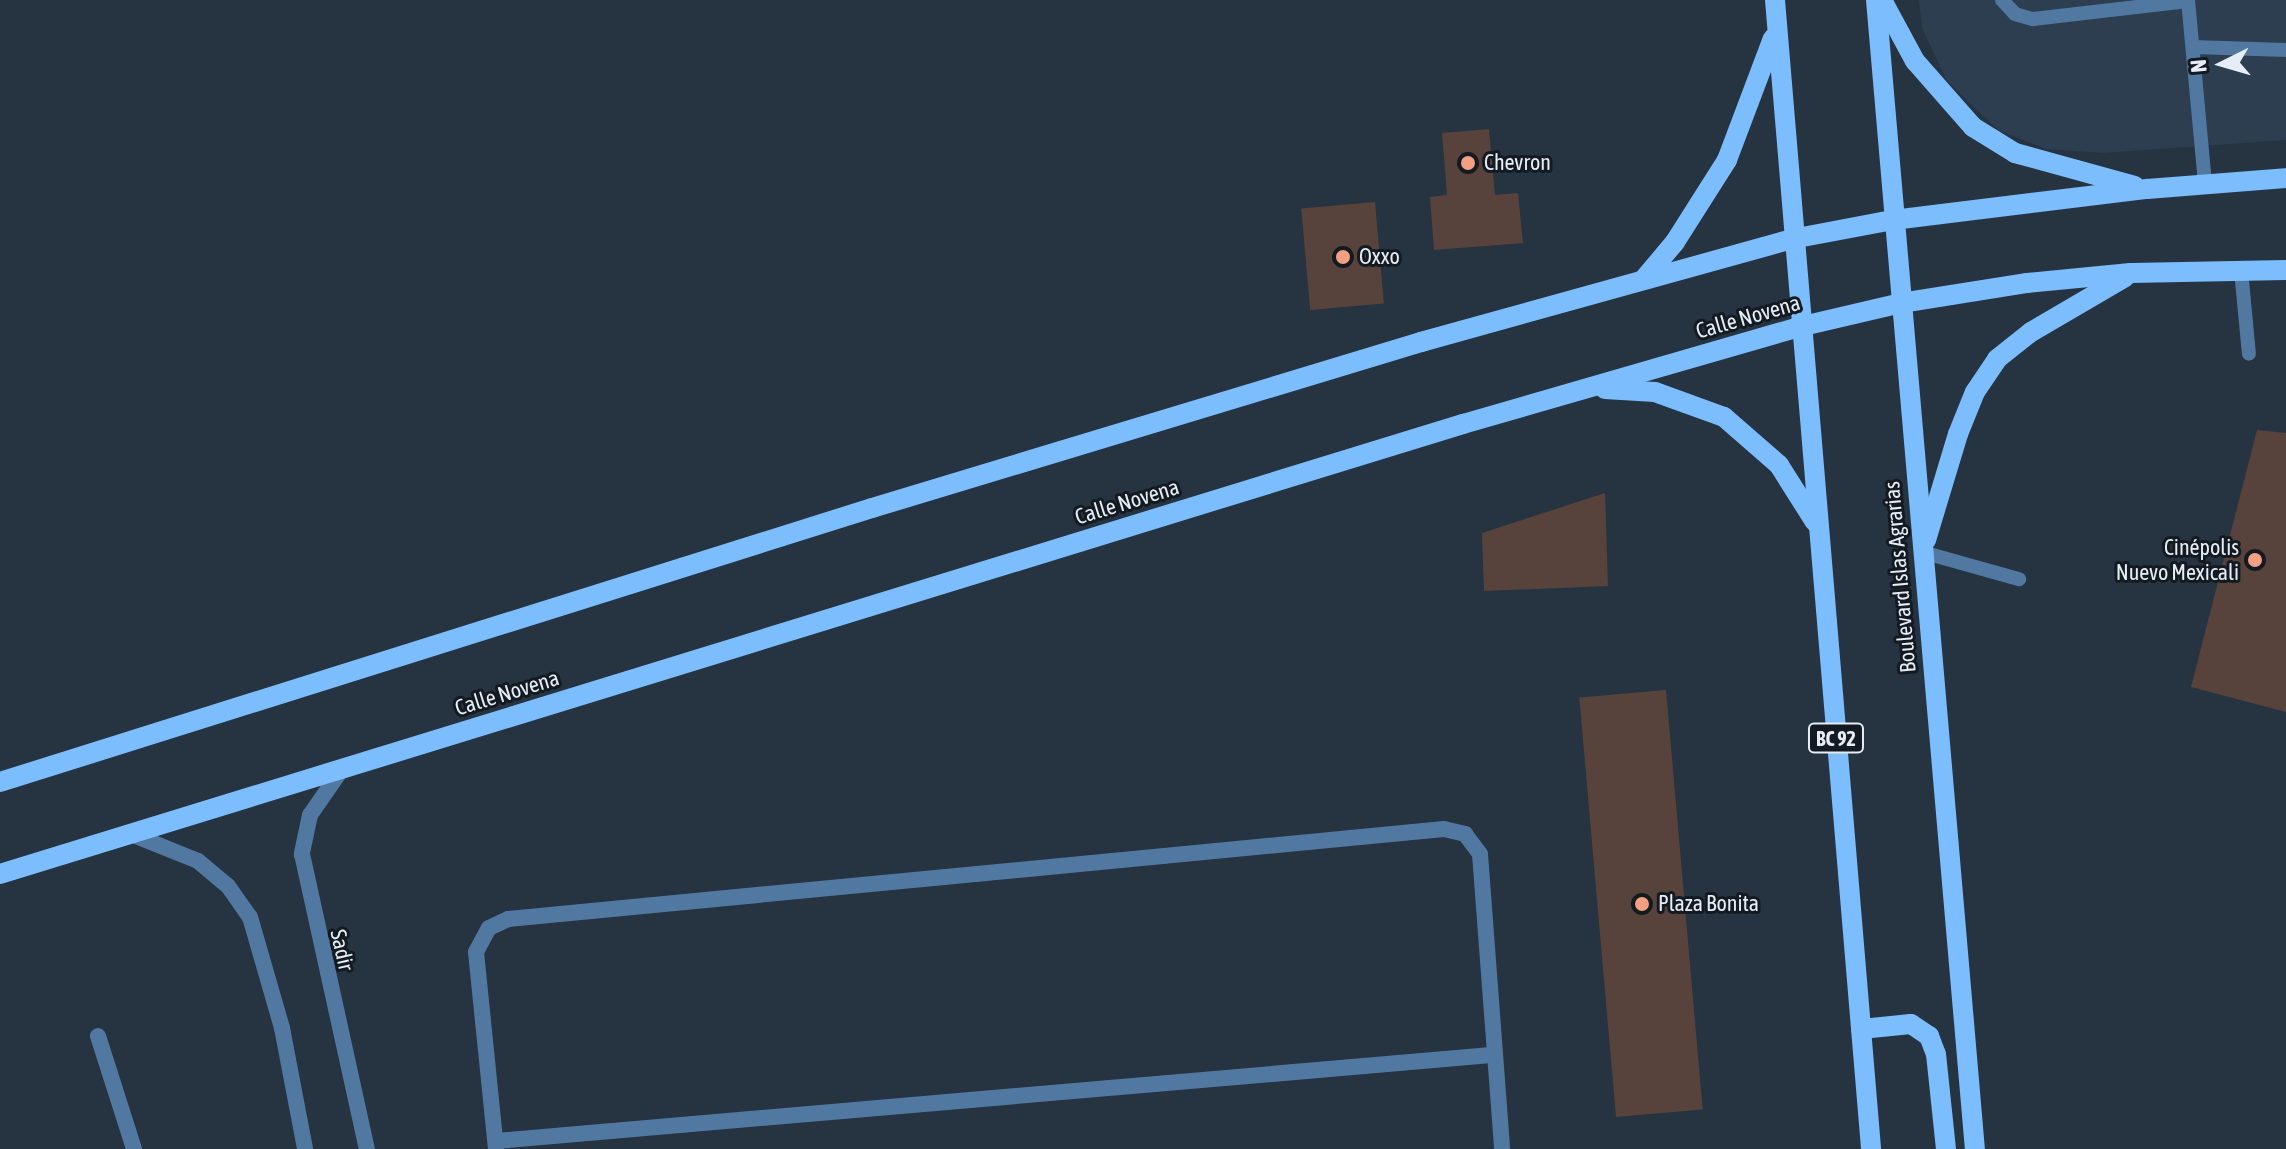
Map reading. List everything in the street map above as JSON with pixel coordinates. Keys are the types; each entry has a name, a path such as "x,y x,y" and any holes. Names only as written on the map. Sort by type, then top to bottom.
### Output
{"main road":[{"name":"BC 92","path":"1775,0 1792,239 1803,326 1871,1149"},
{"path":"1879,0 1915,61 1973,127 2015,153 2147,189"},
{"name":"Boulevard Islas Agrarias","path":"1879,0 1893,220 1975,1149"},
{"path":"1644,279 1675,242 1727,160 1748,116 1777,23"},
{"path":"0,782 872,508 1644,279 1792,239 1893,220 2205,182 2286,178"},
{"name":"Calle Novena","path":"0,874 1581,390 1803,326 1901,303 2131,273 2286,270"},
{"path":"1922,552 1958,434 1975,392 1997,359 2031,332 2131,273"},
{"path":"1581,390 1655,392 1724,417 1779,465 1819,529"},
{"path":"1861,1029 1911,1024 1929,1036 1936,1054 1946,1149"}],"street":[{"name":"Sadir","path":"342,769 310,815 302,854 367,1149"},
{"path":"1491,1055 496,1145 476,952 489,928 508,919 1444,829 1465,834 1480,854 1491,1055 1502,1149"},
{"path":"131,834 198,861 228,886 250,917 282,1028 305,1149"},
{"path":"98,1036 134,1149"}],"lane":[{"path":"2002,0 2015,14 2033,19 2090,6 2188,0 2205,182"},
{"path":"2193,47 2286,50"},
{"path":"2241,270 2249,354"},
{"path":"1922,552 2019,579"}],"shaded area":[{"path":"1919,0 2286,0 2286,140 2103,153 2046,149 1998,130 1947,81 1922,28"}],"building":[{"name":"Chevron","path":"1489,129 1495,195 1518,193 1523,243 1434,250 1430,197 1447,195 1442,133"},
{"name":"Oxxo","path":"1375,202 1384,304 1310,310 1301,208"},
{"name":"Cinépolis Nuevo Mexicali","path":"2257,430 2286,433 2286,712 2191,687"},
{"path":"1605,493 1608,586 1484,591 1482,533"},
{"name":"Plaza Bonita","path":"1666,690 1703,1109 1616,1117 1579,698"}],"place":[{"name":"Chevron","path":"1468,163"},
{"name":"Oxxo","path":"1343,257"},
{"name":"Cinépolis Nuevo Mexicali","path":"2255,560"},
{"name":"Plaza Bonita","path":"1642,904"}]}
